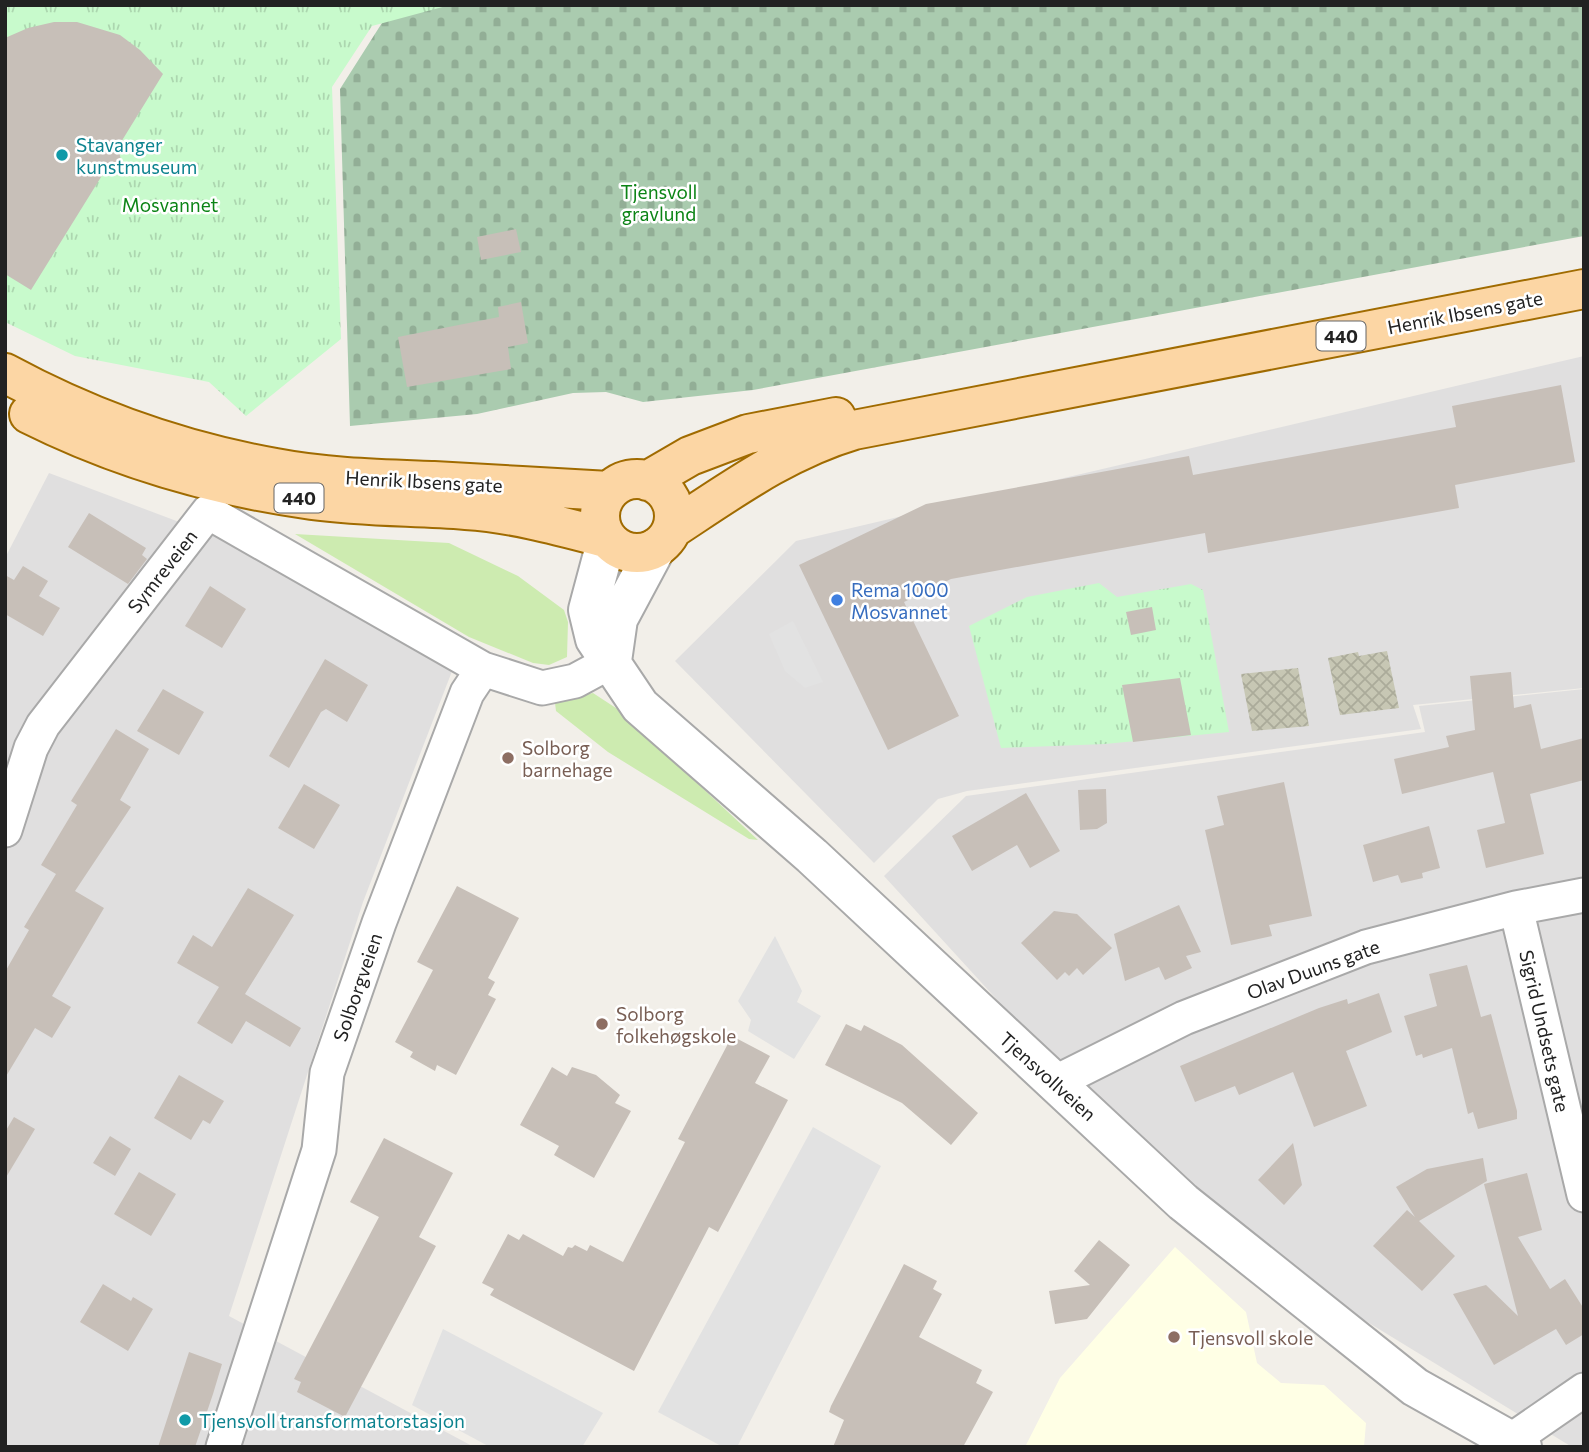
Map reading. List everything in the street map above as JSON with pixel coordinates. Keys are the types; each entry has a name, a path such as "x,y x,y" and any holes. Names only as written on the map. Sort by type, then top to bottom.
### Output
{"main road":[{"name":"Henrik Ibsens gate","path":"664,538 760,471 814,442 854,430 1584,289"},
{"name":"Henrik Ibsens gate","path":"5,373 56,400 122,428 197,451 276,468 355,478 609,491"},
{"name":"Henrik Ibsens gate","path":"647,481 690,456 748,434 854,414 1098,383"},
{"name":"Henrik Ibsens gate","path":"5,402 76,438 142,463 211,483 313,500 506,514 606,538"},
{"name":"440","path":"609,491 627,480 647,481"},
{"path":"647,481 667,494 672,505 664,538"},
{"path":"606,538 599,514 609,491"},
{"name":"440","path":"606,538 624,552 646,552 664,538"}],"street":[{"name":"Symreveien","path":"5,830 31,748 43,724 208,512 483,669"},
{"name":"Tjensvollveien","path":"606,538 588,610 595,639 612,661 621,682 640,706 812,856 1183,1202 1359,1344 1435,1400 1516,1444"},
{"path":"483,669 542,688 575,681 612,661 618,620 664,538"},
{"name":"Solborgveien","path":"223,1447 318,1150 327,1073 442,754 467,693 483,669"},
{"name":"Olav Duuns gate","path":"1056,1082 1184,1018 1366,947 1516,908 1584,895"},
{"name":"Sigrid Undsets gate","path":"1516,908 1584,1195"},
{"path":"1516,1444 1584,1390"}],"shaded area":[{"path":"1584,356 1584,688 1413,705 1421,729 967,791 938,799 874,863 675,661 796,541"},
{"path":"49,473 219,537 454,666 363,902 229,1316 474,1447 5,1447 5,558"},
{"path":"793,621 823,682 805,688 785,671 769,634"},
{"path":"1387,651 1399,708 1340,715 1328,658 1358,652 1359,656"},
{"path":"1298,668 1309,726 1252,731 1241,674"},
{"path":"1584,689 1584,1447 1572,1447 1266,1260 1086,1097 884,876 966,796 1425,732 1419,706"},
{"path":"775,936 802,991 797,1002 821,1016 794,1059 748,1031 751,1020 738,1001"},
{"path":"813,1127 881,1166 737,1447 723,1447 658,1412"},
{"name":"Tjensvoll skole","path":"1175,1247 1246,1312 1257,1363 1281,1383 1324,1385 1366,1423 1364,1447 1025,1447 1060,1378"},
{"path":"443,1329 603,1413 582,1447 490,1447 412,1405"}],"green space":[{"name":"Mosvannet","path":"5,5 450,5 372,26 332,87 341,339 246,416 209,382 75,356 5,322"},
{"name":"Tjensvoll gravlund","path":"422,5 1584,5 1584,236 753,390 643,402 606,392 573,393 477,414 350,426 340,89 387,15"},
{"path":"295,534 449,543 518,576 564,610 568,622 567,657 549,665 533,663 469,637"},
{"path":"1099,583 1117,597 1191,584 1203,590 1229,732 1105,744 1001,748 969,626 1027,597"},
{"path":"593,693 619,710 758,840 749,839 608,752 556,711 555,703"}],"building":[{"name":"Stavanger kunstmuseum","path":"54,22 77,22 120,35 140,50 163,74 118,147 121,160 106,169 31,290 5,274 5,38 28,28"},
{"path":"516,229 521,252 481,260 477,237"},
{"path":"521,302 528,343 508,347 511,369 407,387 398,337 499,317 498,307"},
{"path":"1561,385 1575,462 1455,485 1459,508 1208,553 1205,533 951,579 904,602 959,716 888,750 799,565 926,504 1189,456 1193,475 1456,427 1452,406"},
{"path":"89,513 146,548 142,555 147,559 128,584 68,547"},
{"path":"23,566 48,581 39,596 60,608 43,636 5,614 5,575 14,580"},
{"path":"210,586 246,609 222,648 185,626"},
{"path":"1152,607 1156,630 1131,635 1126,612"},
{"path":"325,659 368,685 347,722 326,709 321,712 289,768 269,756"},
{"path":"1511,672 1514,708 1531,704 1541,749 1584,738 1584,780 1530,794 1544,854 1486,868 1477,830 1505,823 1493,772 1402,794 1394,759 1449,747 1446,736 1475,730 1470,676"},
{"path":"1180,678 1191,735 1133,742 1122,685"},
{"path":"163,689 204,712 179,755 137,731"},
{"path":"116,729 149,749 120,800 131,807 75,891 104,908 52,996 71,1007 52,1038 35,1028 5,1078 5,972 29,930 24,927 56,874 41,865 77,805 71,801"},
{"path":"1284,782 1312,916 1269,925 1272,936 1231,945 1205,830 1224,825 1217,796"},
{"path":"304,784 340,805 314,849 278,828"},
{"path":"1106,789 1107,823 1097,829 1080,830 1078,790"},
{"path":"1026,793 1060,851 1030,868 1017,845 972,871 952,836"},
{"path":"1429,826 1440,868 1422,873 1423,878 1401,883 1398,875 1373,882 1363,845"},
{"path":"457,886 519,918 488,978 495,982 488,995 496,999 456,1075 437,1065 435,1071 410,1057 413,1052 395,1042 433,970 417,962"},
{"path":"248,888 294,915 245,994 301,1028 290,1047 246,1021 232,1044 197,1023 219,987 177,963 193,935 212,947"},
{"path":"1179,905 1201,952 1186,956 1192,968 1165,980 1159,967 1125,981 1114,934"},
{"path":"1054,911 1077,914 1112,948 1083,975 1077,968 1069,976 1065,972 1057,980 1021,943"},
{"path":"1467,965 1481,1017 1491,1014 1517,1111 1517,1119 1478,1129 1473,1112 1468,1114 1452,1048 1423,1058 1422,1054 1416,1056 1404,1016 1437,1006 1429,974"},
{"path":"1379,993 1392,1032 1346,1051 1367,1106 1314,1127 1293,1072 1239,1095 1235,1086 1195,1102 1180,1066 1319,1008 1347,999 1348,1004"},
{"path":"846,1024 861,1031 864,1025 902,1045 978,1113 951,1145 902,1103 825,1065"},
{"path":"732,1036 770,1056 755,1083 788,1100 718,1232 709,1227 634,1371 490,1295 494,1289 482,1283 508,1234 519,1240 523,1234 563,1256 568,1247 575,1245 587,1251 590,1245 623,1262 685,1142 678,1139"},
{"path":"552,1067 567,1076 572,1067 596,1075 620,1095 615,1103 631,1111 594,1178 554,1155 559,1146 520,1125"},
{"path":"179,1075 224,1101 210,1124 203,1120 191,1140 154,1118"},
{"path":"14,1117 35,1129 5,1179 5,1132"},
{"path":"110,1136 131,1149 115,1176 93,1163"},
{"path":"384,1138 453,1173 419,1237 436,1246 345,1417 297,1392 301,1382 294,1379 379,1217 350,1202"},
{"path":"1293,1143 1302,1185 1284,1205 1258,1180"},
{"path":"1483,1158 1487,1181 1419,1221 1455,1256 1422,1291 1373,1246 1407,1210 1415,1217 1396,1187 1427,1169"},
{"path":"139,1172 176,1194 151,1236 114,1214"},
{"path":"1527,1173 1542,1230 1518,1237 1550,1289 1565,1279 1584,1309 1584,1334 1566,1345 1556,1329 1494,1365 1453,1294 1486,1285 1518,1316 1484,1184"},
{"path":"1099,1240 1130,1265 1087,1319 1055,1324 1049,1291 1090,1285 1074,1271"},
{"path":"904,1264 937,1281 933,1289 942,1294 919,1337 982,1370 976,1383 993,1392 963,1447 833,1447 844,1420 829,1412 831,1406"},
{"path":"103,1284 131,1301 133,1297 153,1309 128,1351 80,1322"},
{"name":"Tjensvoll transformatorstasjon","path":"189,1352 222,1364 213,1394 195,1447 158,1447"}],"place":[{"name":"Stavanger kunstmuseum","path":"62,155"},
{"name":"Rema 1000 Mosvannet","path":"837,600"},
{"name":"Solborg barnehage","path":"508,758"},
{"name":"Solborg folkehøgskole","path":"602,1024"},
{"name":"Tjensvoll skole","path":"1174,1337"},
{"name":"Tjensvoll transformatorstasjon","path":"185,1420"}]}
